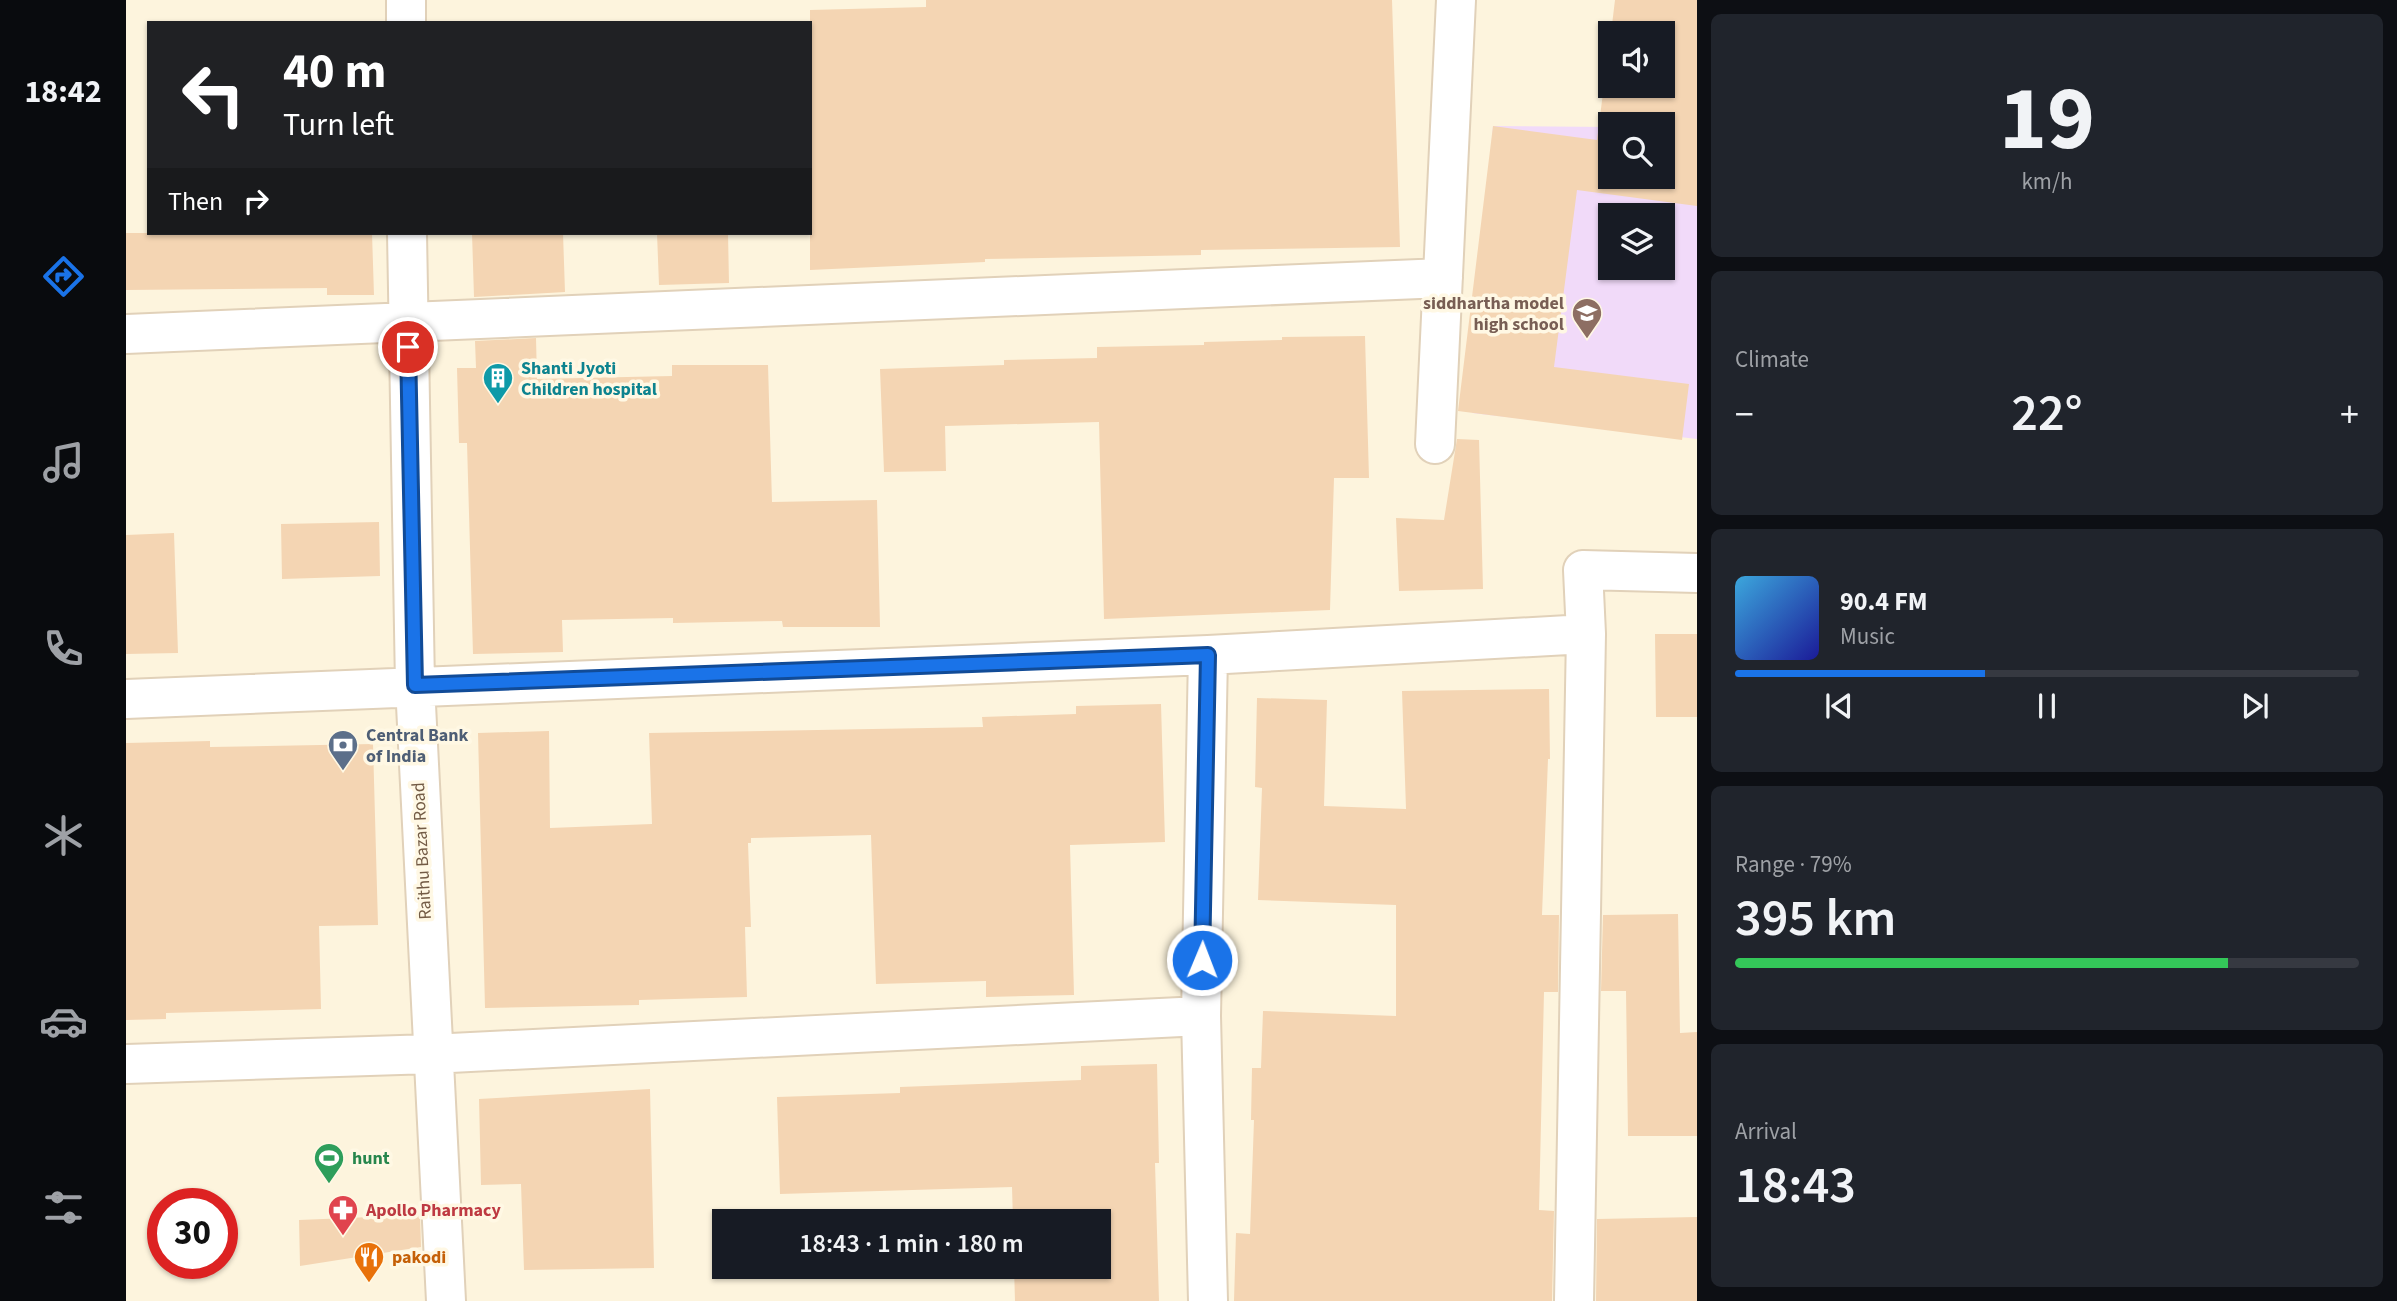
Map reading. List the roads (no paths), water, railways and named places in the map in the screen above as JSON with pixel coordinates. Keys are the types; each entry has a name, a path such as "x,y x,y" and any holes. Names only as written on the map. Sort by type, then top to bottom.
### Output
{"street":[{"path":"406,0 406,21"},
{"path":"1435,444 1456,0"},
{"name":"Raithu Bazar Road","path":"407,235 415,685 431,1054 446,1301"},
{"path":"126,334 1443,278"},
{"path":"1574,1301 1586,634 1583,570 1697,573"},
{"path":"126,699 415,685 1208,655 1586,634"},
{"path":"1208,655 1201,1016 1208,1301"},
{"path":"126,1064 431,1054 1201,1016"}],"place":[{"name":"siddhartha model high school","path":"1587,340"},
{"name":"Shanti Jyoti Children hospital","path":"498,405"},
{"name":"Central Bank of India","path":"343,772"},
{"name":"hunt","path":"329,1185"},
{"name":"Apollo Pharmacy","path":"343,1237"},
{"name":"pakodi","path":"369,1284"}]}
